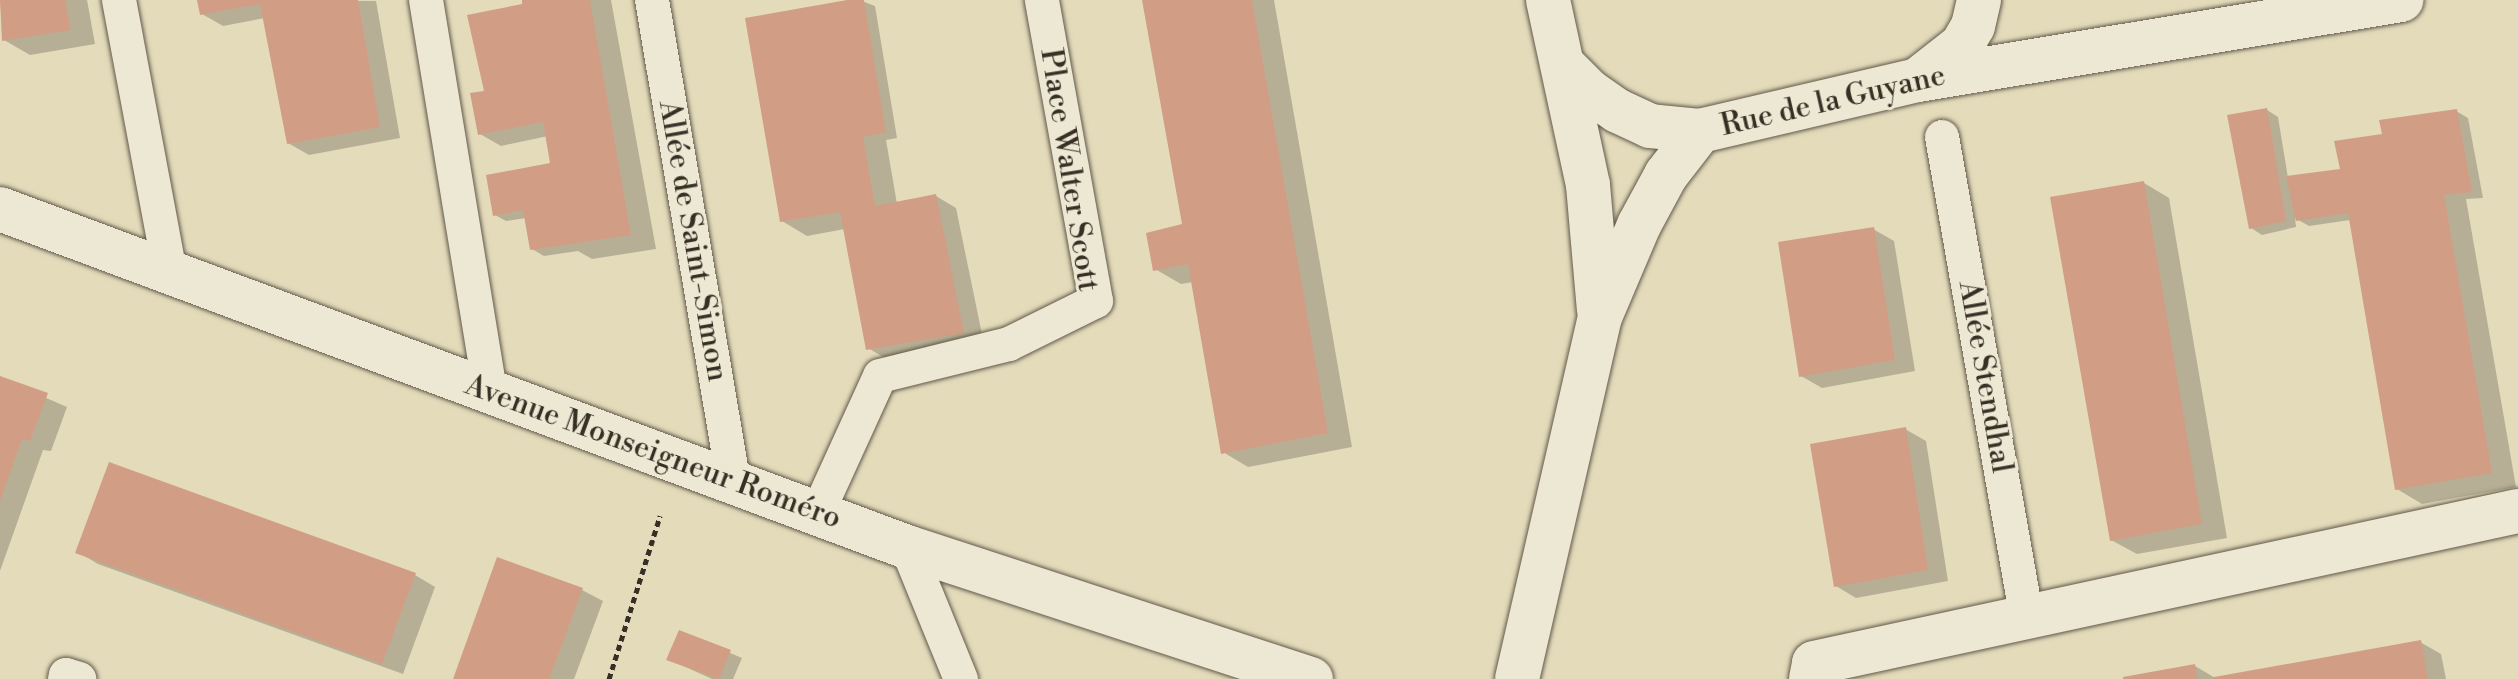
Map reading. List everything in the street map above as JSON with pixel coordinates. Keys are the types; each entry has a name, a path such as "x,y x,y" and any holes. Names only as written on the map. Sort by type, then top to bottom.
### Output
{"street":[{"path":"1548,0 1588,185 1600,317"},
{"path":"1918,80 1962,45 1973,26 1979,0"},
{"name":"Rue de la Guyane","path":"1517,679 1600,317 1639,225 1666,175 1700,131 1918,80 2401,0"},
{"path":"1564,66 1589,91 1618,111 1650,126 1700,131"},
{"name":"Avenue Monseigneur Roméro","path":"0,209 907,547 1311,679"},
{"path":"1811,679 1814,663 2518,511"}],"lane":[{"path":"119,0 170,272"},
{"path":"426,0 490,392"},
{"name":"Allée de Saint-Simon","path":"652,0 734,483"},
{"name":"Place Walter Scott","path":"818,512 880,376 1009,344 1096,301 1042,0"},
{"name":"Allée Stendhal","path":"1942,137 2027,617"},
{"path":"907,547 961,679"},
{"path":"65,679 66,675 79,679"}],"path":[{"path":"609,679 676,461"}],"building":[{"path":"0,0 65,0 71,30 2,41"},
{"path":"197,0 358,0 380,127 287,144 260,4 200,15"},
{"path":"522,0 590,0 631,235 530,250 523,210 493,216 486,175 550,163 543,122 478,135 470,93 484,91 467,15 522,4"},
{"path":"847,0 864,0 886,132 863,137 875,206 936,194 964,333 866,350 840,212 780,222 745,18"},
{"path":"1142,0 1252,0 1328,433 1221,454 1188,264 1153,271 1146,233 1182,224"},
{"path":"2267,108 2286,221 2249,229 2227,115"},
{"path":"2457,109 2472,192 2444,195 2492,473 2395,490 2348,213 2296,221 2286,176 2340,169 2334,141 2382,134 2379,120"},
{"path":"2144,181 2202,524 2110,541 2050,197"},
{"path":"1874,227 1895,360 1799,377 1778,242"},
{"path":"0,376 48,393 30,441 22,439 0,501"},
{"path":"1906,427 1928,570 1834,587 1810,444"},
{"path":"109,462 416,573 382,664 75,553"},
{"path":"497,557 583,588 549,679 453,679"},
{"path":"679,630 731,650 719,679 666,660"},
{"path":"2421,640 2428,679 2214,679 2214,677"},
{"path":"2195,664 2197,679 2123,679 2123,677"}]}
